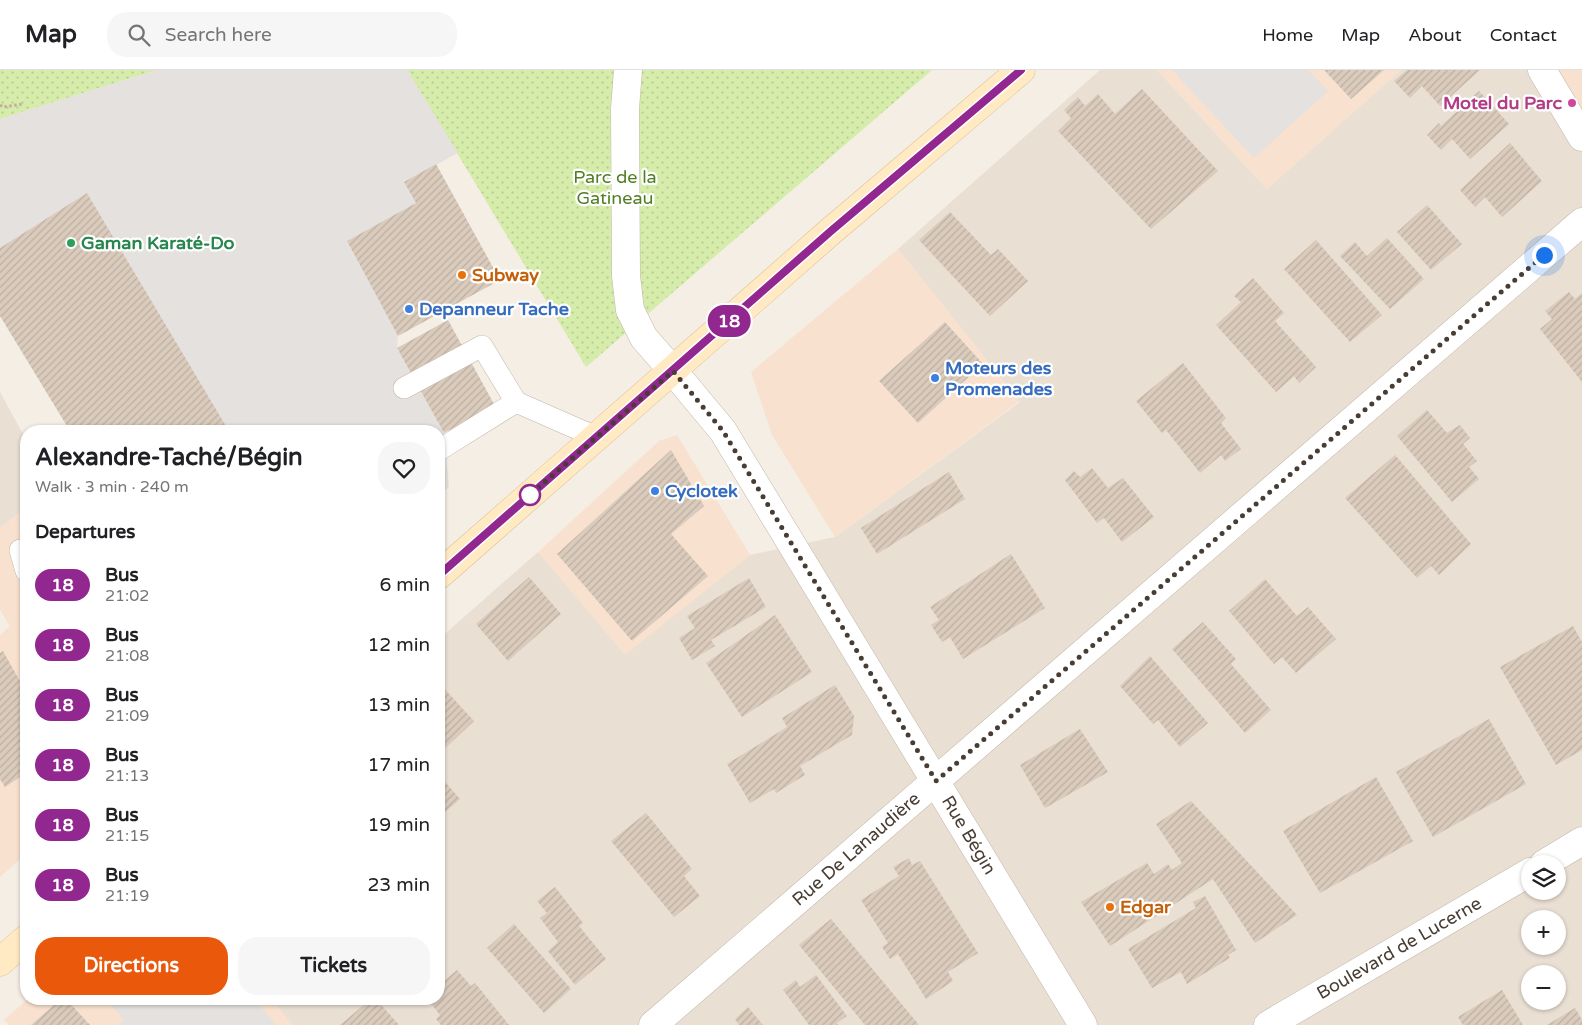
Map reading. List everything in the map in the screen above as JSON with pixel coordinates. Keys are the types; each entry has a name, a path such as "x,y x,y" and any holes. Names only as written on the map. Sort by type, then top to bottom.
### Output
{"main road":[{"path":"445,570 831,231 1021,70"},
{"path":"0,962 20,944"}],"street":[{"name":"Rue Bégin","path":"628,70 625,109 626,266 630,310 644,338 723,431 1083,1025"},
{"path":"1542,70 1582,136"},
{"name":"Rue De Lanaudière","path":"653,1025 1582,222"},
{"path":"1560,855 1582,842"},
{"name":"Boulevard de Lucerne","path":"1268,1025 1521,877"}],"lane":[{"path":"404,388 482,346 516,402 596,437"},
{"path":"445,446 516,402"}],"path":[{"path":"0,105 3,107 23,104"}],"shaded area":[{"path":"157,70 407,70 458,153 404,182 416,203 347,241 398,336 397,348 440,425 225,425 87,193 0,248 0,119"},
{"path":"1100,70 1157,70 1267,189 1401,70 1541,70 1582,137 1582,1025 293,1025 275,1005 445,1005 445,634 538,552 625,654 750,555 835,537 1020,402 898,249"},
{"path":"1157,70 1401,70 1267,189"},
{"path":"1172,70 1308,70 1328,91 1254,158"},
{"name":"Motel du Parc","path":"1541,70 1582,70 1582,137"},
{"path":"898,249 1020,401 835,537 772,435 751,372"},
{"path":"0,392 20,429 20,513 0,528"},
{"path":"677,435 750,555 625,655 538,552 659,441"},
{"path":"445,444 449,487 445,491"},
{"path":"20,513 20,859 0,877 0,635 10,626 0,610 0,528"},
{"path":"21,1005 275,1005 293,1025 9,1025 4,1020"},
{"path":"111,1005 259,1005 276,1025 118,1025 124,1020"}],"green space":[{"path":"0,70 157,70 0,119"},
{"name":"Parc de la Gatineau","path":"407,70 932,70 586,367"}],"building":[{"path":"1324,70 1384,70 1351,99"},
{"path":"1407,70 1480,70 1440,106 1422,86 1410,98 1394,81"},
{"path":"1142,89 1218,171 1151,229 1058,131 1071,118 1064,110 1078,97 1085,106 1098,94 1115,114"},
{"path":"1479,91 1509,124 1470,159 1452,139 1441,150 1427,135 1439,123 1441,126"},
{"path":"1510,143 1542,181 1502,217 1485,197 1475,207 1460,190"},
{"path":"436,164 500,280 398,336 347,241 416,203 404,182"},
{"path":"87,193 225,425 66,425 0,316 0,248"},
{"path":"1427,205 1462,244 1431,270 1397,232"},
{"path":"950,212 991,255 998,249 1028,281 990,316 919,240"},
{"path":"1387,238 1424,279 1390,309 1340,256 1355,242 1367,256"},
{"path":"1316,240 1382,315 1350,342 1284,269"},
{"path":"1253,278 1284,313 1275,321 1316,367 1299,383 1294,376 1276,392 1216,325 1241,302 1234,296"},
{"path":"1569,292 1575,299 1582,293 1582,382 1540,329 1552,319 1545,311"},
{"path":"448,320 495,406 445,432 445,425 440,425 397,348"},
{"path":"945,322 983,364 918,423 879,381"},
{"path":"1183,363 1226,418 1221,423 1241,449 1225,461 1221,455 1200,473 1166,430 1162,433 1136,401"},
{"path":"1427,410 1447,433 1460,425 1470,438 1463,444 1477,461 1469,467 1479,479 1452,502 1397,436"},
{"path":"671,450 704,506 671,534 708,576 632,641 557,554"},
{"path":"1395,455 1471,544 1439,575 1431,566 1417,578 1345,498"},
{"path":"1092,468 1108,488 1123,478 1154,517 1122,542 1104,518 1097,523 1065,480 1074,471 1080,477"},
{"path":"949,472 965,499 877,554 861,528"},
{"path":"1011,554 1045,608 963,659 950,637 942,642 931,625 939,620 930,607"},
{"path":"529,577 561,614 508,661 476,624"},
{"path":"749,578 766,607 711,640 715,646 692,660 679,638 695,628 687,616"},
{"path":"1265,579 1297,616 1308,607 1336,639 1296,673 1282,657 1274,664 1229,611"},
{"path":"775,615 812,672 742,717 706,663"},
{"path":"1203,622 1236,659 1231,664 1271,710 1245,733 1172,649"},
{"path":"1573,626 1582,642 1582,750 1556,765 1500,667"},
{"path":"3,651 20,681 20,777 5,787 0,779 0,653"},
{"path":"1150,656 1208,723 1180,747 1158,720 1153,724 1120,686"},
{"path":"835,685 854,716 852,735 800,766 805,775 776,793 774,789 750,803 727,764 787,727 782,718"},
{"path":"445,690 474,721 445,748"},
{"path":"1489,719 1526,784 1433,837 1396,772"},
{"path":"1080,729 1108,772 1045,808 1020,765"},
{"path":"1376,777 1413,841 1320,893 1283,831"},
{"path":"445,782 460,799 445,812"},
{"path":"1191,801 1297,915 1255,943 1213,879 1110,946 1081,902 1147,863 1154,874 1168,864 1172,870 1182,863 1156,824"},
{"path":"646,813 692,869 684,876 700,896 674,917 611,841"},
{"path":"909,858 912,865 920,861 978,953 948,972 953,981 926,999 898,954 890,959 882,947 888,943 861,900 899,876 893,867"},
{"path":"555,887 583,923 579,926 606,959 575,985 548,951 558,942 540,918 547,913 537,901"},
{"path":"1205,896 1236,950 1228,955 1230,958 1187,984 1181,972 1152,988 1128,949 1196,908 1193,902"},
{"path":"831,919 919,1025 865,1025 799,945"},
{"path":"514,924 571,989 544,1013 487,948"},
{"path":"457,970 471,986 475,983 509,1025 441,1025 436,1019 440,1015 432,1005 445,1005 445,980"},
{"path":"816,975 847,1016 837,1023 838,1025 809,1025 783,990 796,980 800,987"},
{"path":"1502,990 1523,1025 1463,1025 1458,1017"},
{"path":"54,1005 72,1005 90,1025 31,1025"},
{"path":"364,1005 381,1005 399,1025 340,1025"},
{"path":"748,1007 763,1025 739,1025 735,1019"},
{"path":"1575,1008 1582,1020 1582,1025 1547,1025"}],"bus line":[{"name":"18","path":"445,570 831,231 1021,70"}],"place":[{"name":"Motel du Parc","path":"1572,103"},
{"name":"Gaman Karaté-Do","path":"71,243"},
{"name":"Subway","path":"462,275"},
{"name":"Depanneur Tache","path":"409,309"},
{"name":"Moteurs des Promenades","path":"935,378"},
{"name":"Cyclotek","path":"655,491"},
{"name":"Edgar","path":"1110,907"}],"route":[{"path":"530,495 524,500 673,371 723,431 936,781 1544,255"}]}
